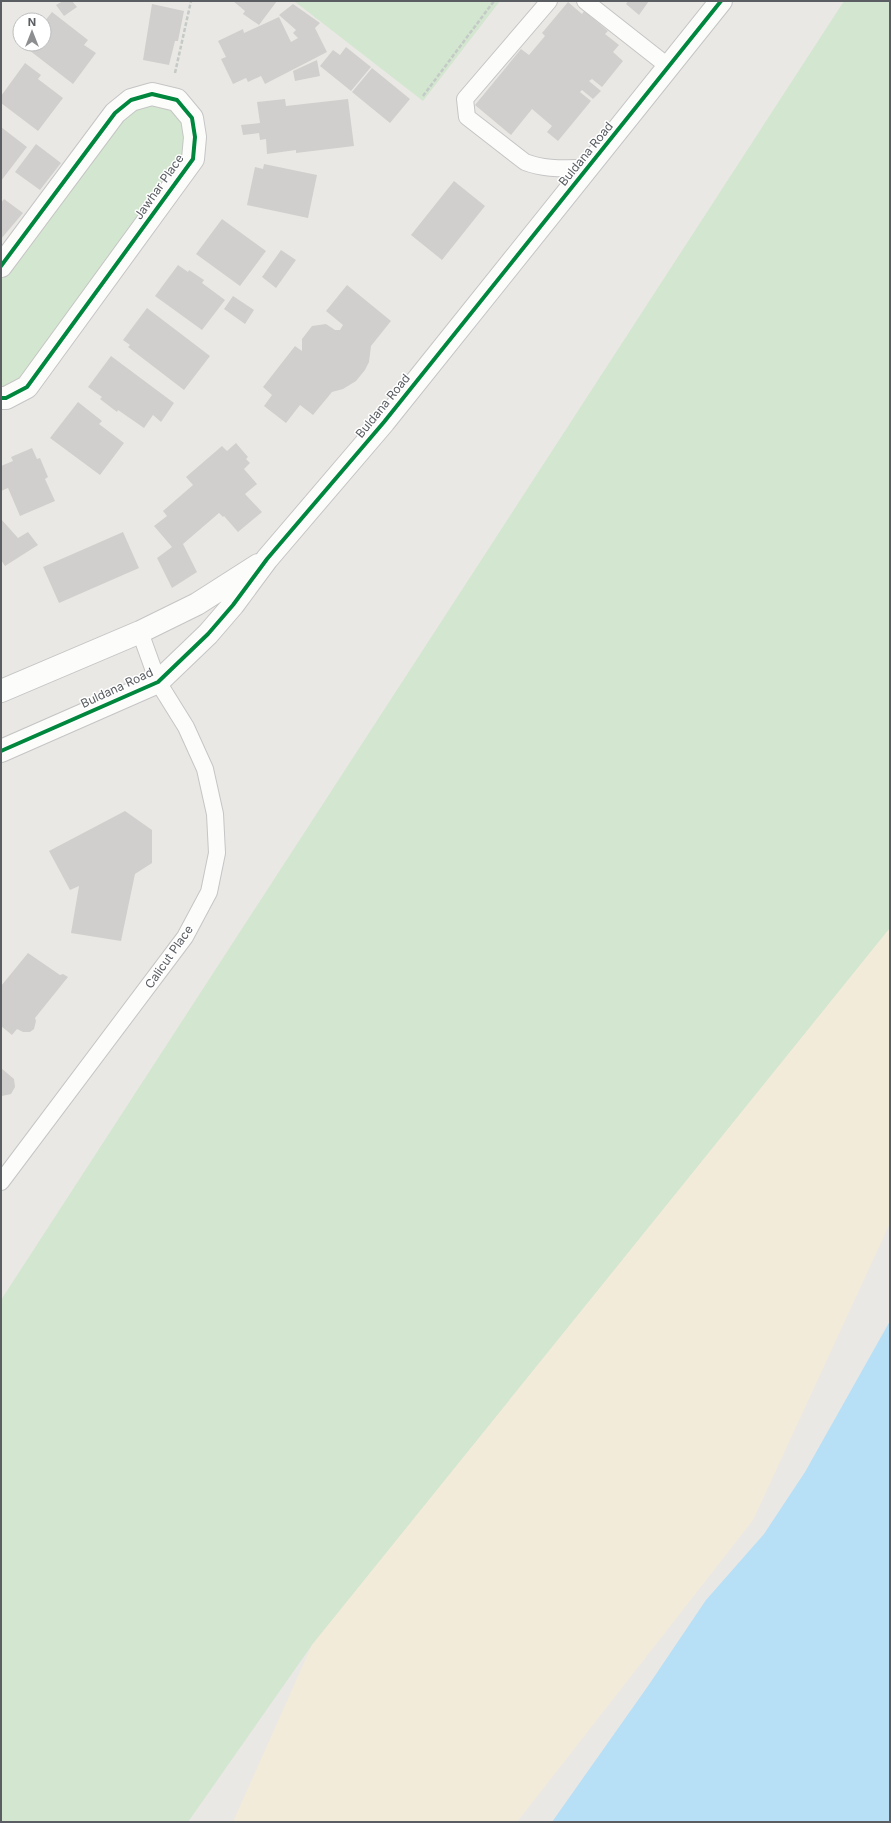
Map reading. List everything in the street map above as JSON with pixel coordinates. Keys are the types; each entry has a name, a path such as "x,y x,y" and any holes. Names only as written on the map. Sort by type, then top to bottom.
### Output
{"street":[{"name":"Buldana Road","path":"1,751 158,682 208,634 233,605 267,559 384,422 721,1"},
{"name":"Jawhar Place","path":"1,266 115,113 131,100 152,94 177,100 192,118 195,138 192,159 27,387 6,398 1,398"},
{"name":"Buldana Road","path":"1,691 140,632 197,604 267,559"}],"lane":[{"path":"549,1 466,98 467,117 526,162 549,168 587,168"},
{"path":"584,1 668,67"},
{"name":"Calicut Place","path":"1,1182 185,937 209,892 217,853 215,814 205,769 186,727 158,682 140,632"}],"path":[{"path":"170,98 191,1"},
{"path":"423,96 494,1"}],"green space":[{"path":"294,1 500,1 423,101"},
{"path":"844,1 890,1 890,928 312,1645 188,1822 1,1822 1,1300"},
{"path":"147,104 175,113 184,122 187,134 184,159 21,378 1,387 1,279 105,137 133,108"}],"sand":[{"path":"890,928 890,1223 753,1520 517,1822 233,1822 312,1645"}],"water":[{"path":"890,1321 890,1822 552,1822 648,1686 706,1600 764,1534 805,1472"}],"building":[{"path":"63,1 72,1 77,7 64,16 56,5"},
{"path":"233,1 277,1 259,25 243,14 245,11"},
{"path":"628,1 649,1 639,15 626,4"},
{"path":"568,2 582,14 584,11 608,31 605,34 619,45 613,52 623,61 602,87 592,79 589,81 601,91 593,99 582,90 580,92 591,101 558,141 547,132 552,126 532,109 511,135 475,105 521,49 529,55 545,36 542,33"},
{"path":"152,4 184,11 178,41 175,41 169,65 143,60"},
{"path":"293,4 320,23 315,28 327,52 265,84 261,76 248,82 246,78 233,84 221,59 226,57 218,41 243,29 244,33 279,17 291,42 298,38 293,33 296,30 279,15"},
{"path":"52,12 88,40 84,45 96,53 73,84 32,52 52,52"},
{"path":"346,47 371,67 351,91 320,66 333,50 340,55"},
{"path":"317,60 320,76 295,81 293,71"},
{"path":"25,63 41,75 38,79 63,98 38,131 1,103 1,96"},
{"path":"372,68 410,99 390,123 352,92"},
{"path":"285,99 286,106 348,99 354,146 296,153 296,150 267,154 266,139 260,140 259,133 243,135 241,125 260,123 257,102"},
{"path":"1,127 27,147 1,181"},
{"path":"36,144 61,163 40,190 15,172"},
{"path":"264,164 317,175 308,218 247,205 255,167 263,169"},
{"path":"454,181 485,206 442,260 411,235"},
{"path":"4,199 23,213 1,239 1,203"},
{"path":"222,219 266,251 240,286 196,254"},
{"path":"281,250 296,260 276,288 262,277"},
{"path":"178,265 204,280 202,283 225,300 202,330 155,296"},
{"path":"347,285 391,321 371,346 369,362 365,370 356,381 343,389 332,392 313,415 300,405 286,423 264,406 272,395 263,387 295,346 302,351 302,339 312,326 326,324 335,330 340,330 343,325 326,311"},
{"path":"233,296 254,310 245,324 224,309"},
{"path":"147,308 210,356 184,390 128,347 130,345 123,340"},
{"path":"111,356 174,403 161,422 153,415 144,428 118,410 117,412 100,399 102,397 88,387"},
{"path":"78,402 102,421 99,424 124,443 100,475 50,438"},
{"path":"236,443 248,457 246,459 250,463 244,469 257,484 245,494 262,512 238,532 224,516 223,517 219,513 183,544 197,572 172,588 157,558 172,547 154,526 167,516 163,511 193,485 186,477 222,446 227,451"},
{"path":"32,448 37,459 40,458 48,477 45,479 55,501 20,516 8,488 1,491 1,466 13,461 11,457"},
{"path":"1,519 18,538 28,532 38,545 5,566 1,560"},
{"path":"123,532 139,568 59,603 43,567"},
{"path":"125,811 152,830 152,863 135,874 121,941 71,933 79,886 70,890 49,851"},
{"path":"28,953 60,975 63,974 68,977 35,1018 36,1021 34,1029 30,1032 23,1032 17,1029 12,1035 1,1026 1,986"},
{"path":"1,1068 14,1079 15,1087 11,1094 2,1096"}],"cycle path":[{"path":"1,751 158,682 208,634 233,605 267,559 384,422 721,1"},
{"path":"1,266 115,113 131,100 152,94 177,100 192,118 195,137 193,159 27,387 6,398 1,398"}]}
